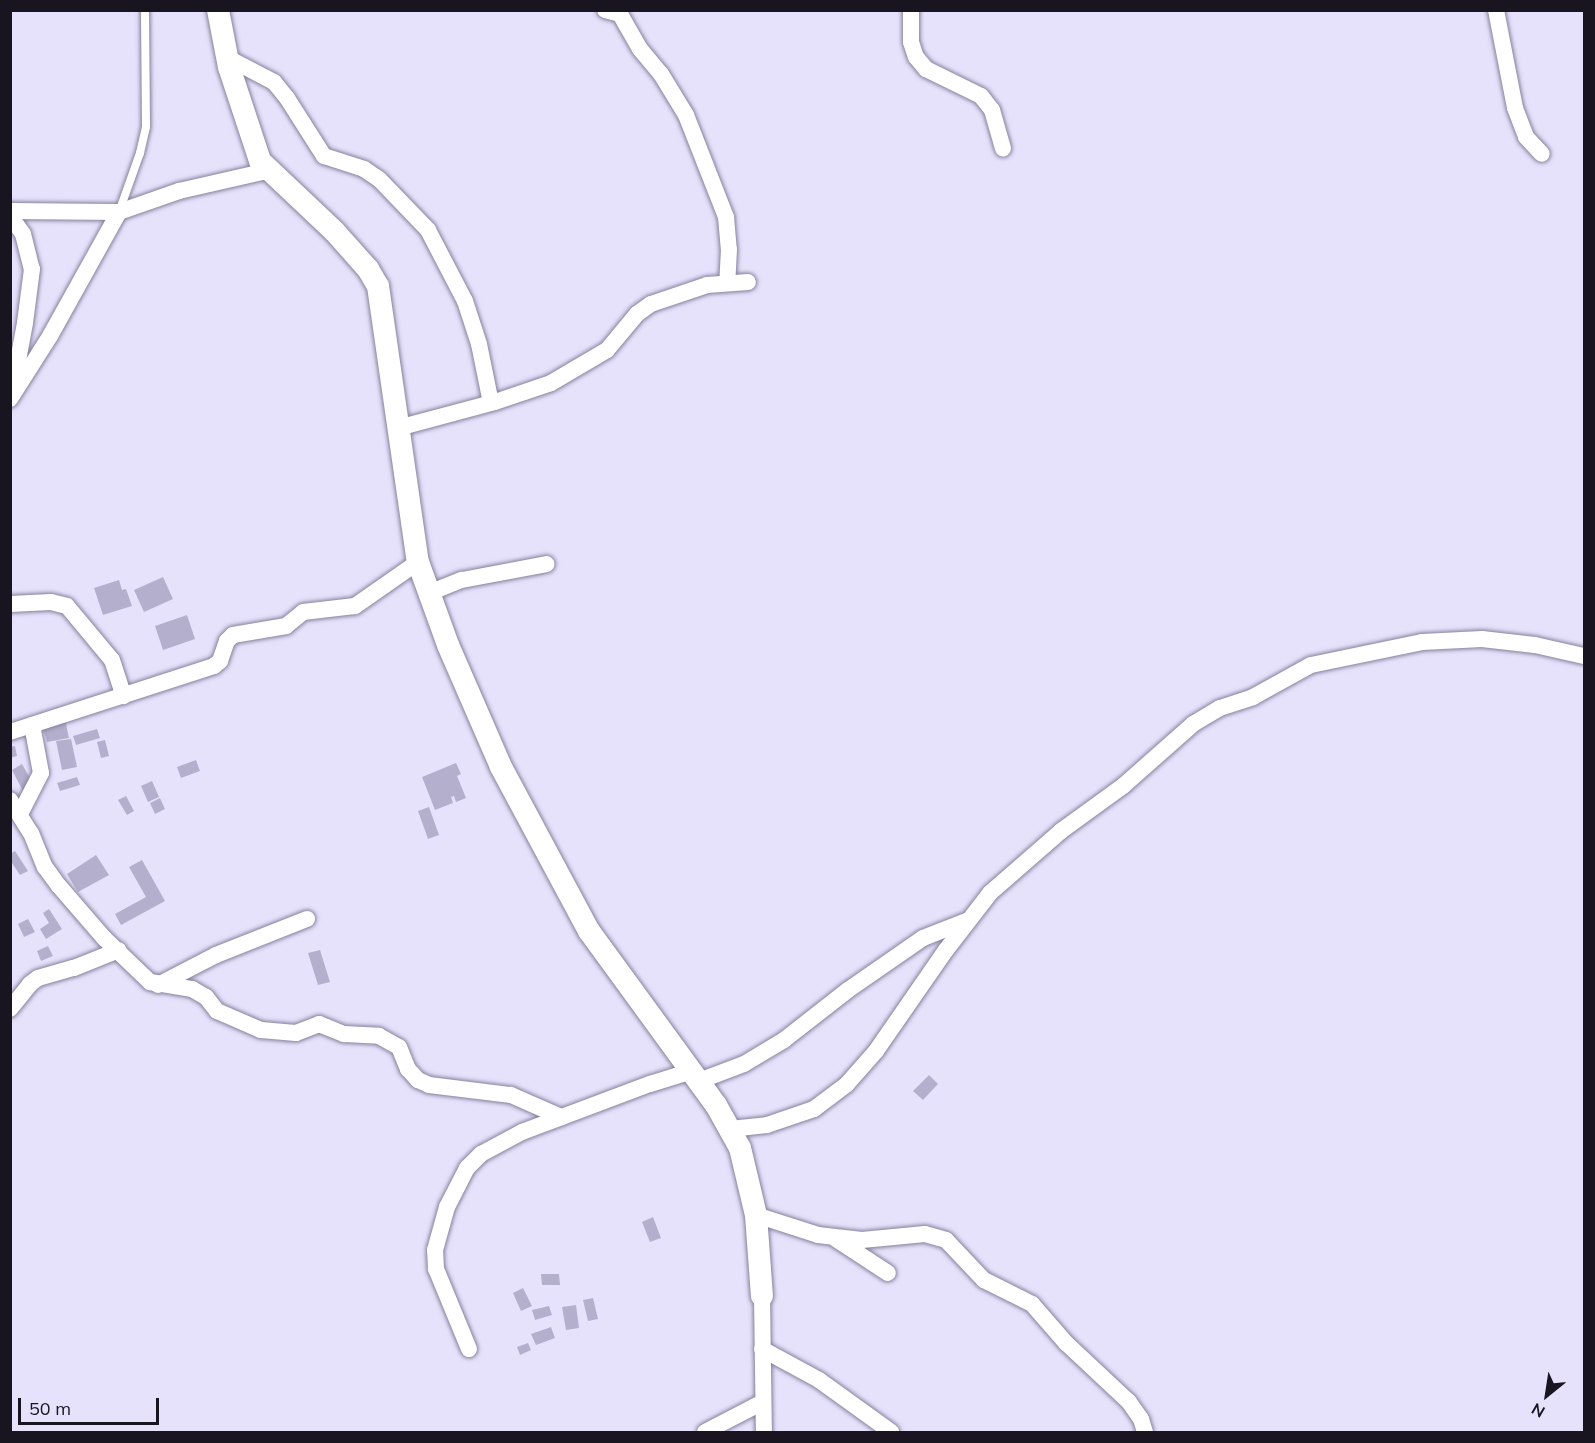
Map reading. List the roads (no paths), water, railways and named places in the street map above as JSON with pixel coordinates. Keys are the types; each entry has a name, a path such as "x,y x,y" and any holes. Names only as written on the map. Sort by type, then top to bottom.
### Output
{"street":[{"path":"218,10 228,58 253,143 267,171 335,232 368,269 378,286 418,562 448,645 501,767 546,855 589,931 695,1076 740,1148 756,1215 762,1296 764,1432"},
{"path":"605,10 620,14 640,49 661,74 686,116 726,217 729,249 727,283"},
{"path":"911,10 910,42 916,57 926,69 981,96 992,110 1003,148"},
{"path":"1496,10 1515,108 1526,137 1542,154"},
{"path":"228,58 273,82 287,98 324,156 364,169 379,178 428,230 465,301 479,344 491,403"},
{"path":"10,214 118,212 179,191 267,171"},
{"path":"10,398 50,336 118,212"},
{"path":"10,214 23,234 32,269 25,323 10,398"},
{"path":"398,428 491,403 551,383 607,350 637,314 651,304 707,285 748,282"},
{"path":"10,732 214,666 220,661 227,641 236,633 286,626 303,612 355,606 418,562"},
{"path":"429,593 462,580 547,564"},
{"path":"10,604 51,602 67,606 112,660 124,696"},
{"path":"729,1129 767,1125 814,1109 847,1084 876,1051 969,919 990,893 1061,831 1124,786 1193,724 1220,708 1253,697 1311,665 1422,642 1482,639 1535,645 1584,656"},
{"path":"32,724 41,773 15,807 45,867 96,929 119,950 134,968 158,985 192,989 206,997 217,1011 261,1030 296,1033 319,1024 344,1034 379,1036 399,1047 408,1069 418,1080 429,1085 511,1095 561,1116"},
{"path":"158,985 216,954 307,919"},
{"path":"469,1349 436,1269 435,1250 447,1207 467,1168 481,1154 522,1132 561,1116 695,1076 744,1064 784,1040 848,990 923,938 969,919"},
{"path":"10,1010 30,984 38,978 74,968 119,950"},
{"path":"756,1215 787,1227 832,1237 862,1240 925,1234 946,1240 984,1280 1032,1304 1066,1343 1129,1402 1141,1419 1145,1432"},
{"path":"832,1237 888,1273"},
{"path":"762,1349 819,1380 891,1432"},
{"path":"705,1432 763,1402"}],"lane":[{"path":"118,212 140,153 146,127 146,10"}]}
